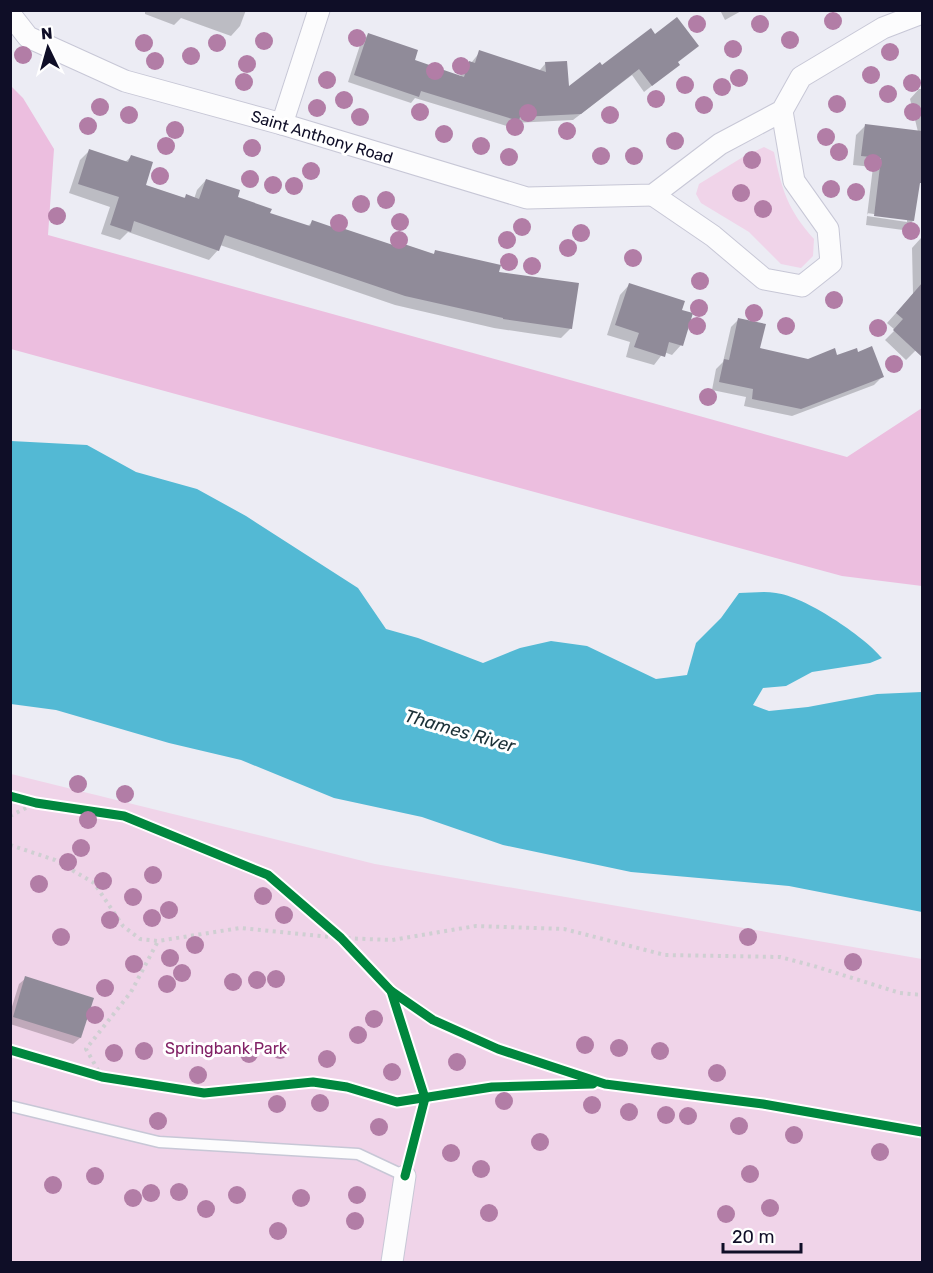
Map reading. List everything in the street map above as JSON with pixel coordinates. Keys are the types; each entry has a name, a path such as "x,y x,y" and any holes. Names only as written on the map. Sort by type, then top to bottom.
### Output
{"street":[{"path":"282,124 319,10"},
{"path":"782,111 794,181 828,229 831,262 802,285 764,279 712,236 653,195 720,144 782,111 801,77 883,28 922,13"},
{"name":"Saint Anthony Road","path":"10,14 28,37 125,81 282,124 527,198 653,195"},
{"path":"392,1263 405,1176"}],"lane":[{"path":"10,1106 159,1142 358,1154 405,1176"}],"path":[{"path":"19,798 47,805"},
{"path":"10,816 36,803"},
{"path":"10,845 55,860 94,883 123,926 140,939 158,941 240,928 341,938 392,940 476,926 564,929 665,955 780,957 900,993 922,994"},
{"path":"325,924 348,946"},
{"path":"102,1077 86,1049 131,992 158,941"},
{"path":"91,1074 114,1079"}],"green space":[{"path":"764,147 774,152 787,199 798,219 814,239 813,256 801,268 781,264 749,232 701,203 696,194 699,184"},
{"name":"Springbank Park","path":"11,774 375,864 922,959 922,1262 11,1262"}],"shaded area":[{"path":"11,86 23,98 54,149 48,235 847,457 922,408 922,586 842,576 11,349"}],"water":[{"name":"Thames River","path":"11,441 87,445 136,472 197,489 246,516 358,588 386,629 418,638 483,663 520,648 551,641 587,646 656,679 687,675 696,643 721,618 739,593 776,593 802,601 833,618 862,639 882,658 870,663 812,672 786,686 763,688 753,705 769,711 808,707 877,694 922,692 922,912 789,886 631,872 503,845 422,817 334,798 241,760 169,743 56,710 11,704"}],"building":[{"path":"677,17 699,46 678,62 680,65 652,86 639,69 581,114 520,117 519,121 421,91 419,97 354,75 368,33 418,50 415,60 464,77 469,61 475,63 479,50 546,72 545,62 567,61 569,86 600,62 602,65 651,28 655,34"},
{"path":"865,124 922,131 922,183 920,183 914,221 874,216 881,158 861,156"},
{"path":"89,149 128,162 131,155 153,162 146,185 185,198 186,194 199,199 206,179 240,190 238,197 272,209 270,213 310,226 312,220 399,247 401,243 434,254 435,250 501,265 499,272 579,283 572,329 503,319 405,296 225,235 219,251 134,221 131,232 110,225 119,197 78,184"},
{"path":"629,283 685,301 682,310 693,313 683,346 669,342 665,357 634,347 639,333 615,325"},
{"path":"922,283 922,357 893,330 903,319 896,313"},
{"path":"738,318 766,324 760,348 808,359 835,348 837,355 857,348 858,352 872,346 884,377 801,409 752,399 753,389 719,382 724,359 729,360"},
{"path":"25,976 94,998 81,1038 13,1017"}],"cycle path":[{"path":"10,796 36,803 124,816 268,875 341,938 391,991 433,1020 498,1049 605,1084 763,1104 922,1132"},
{"path":"391,991 425,1098 405,1176"},
{"path":"10,1050 102,1077 204,1093 313,1082 347,1087 397,1102 492,1087 593,1084"}]}
